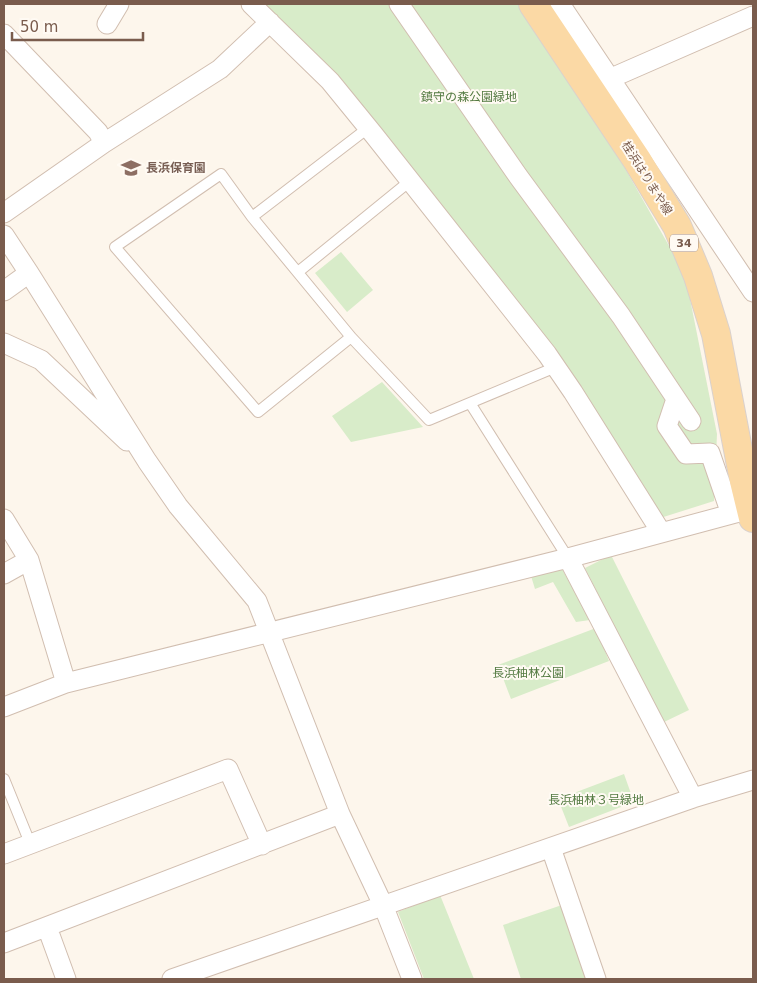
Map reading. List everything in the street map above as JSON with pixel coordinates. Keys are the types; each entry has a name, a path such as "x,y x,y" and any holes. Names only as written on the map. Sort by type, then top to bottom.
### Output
{"main road":[{"name":"桂浜はりまや線","path":"543,5 677,226 698,276 716,334 749,479 745,514"}],"street":[{"path":"107,24 116,6 119,4"},
{"path":"251,4 330,82 556,367 574,392 661,532"},
{"path":"399,4 518,176 621,316 691,421"},
{"path":"543,5 609,79 753,292"},
{"path":"609,79 753,16"},
{"path":"4,213 104,143 220,69 270,22"},
{"path":"4,34 98,132 104,143"},
{"path":"4,236 147,461 178,506 257,601 340,814 383,905 412,979"},
{"path":"4,291 29,273"},
{"path":"4,343 41,360 147,461"},
{"path":"4,707 66,684 568,558 661,532 745,514 710,453 686,454 667,426 676,398"},
{"path":"4,519 30,560 66,684"},
{"path":"568,558 694,798"},
{"path":"4,574 30,560"},
{"path":"4,854 228,769 262,845"},
{"path":"172,979 694,798 753,780"},
{"path":"4,943 340,814"},
{"path":"551,848 596,979"},
{"path":"47,927 66,979"}],"lane":[{"path":"252,216 368,128"},
{"path":"350,336 258,412 115,247 221,174 252,216 350,336 429,420 556,367"},
{"path":"298,272 410,181"},
{"path":"470,403 568,558"},
{"path":"4,779 30,844"}],"green space":[{"name":"鎮守の森公園緑地","path":"261,4 518,4 597,119 685,274 717,434 714,501 654,520 561,363"},
{"path":"341,252 373,290 347,312 315,273"},
{"path":"382,382 423,427 351,442 332,416"},
{"path":"611,555 689,710 662,723 585,568"},
{"path":"561,567 590,620 576,622 553,582 535,589 531,576"},
{"name":"長浜柚林公園","path":"596,628 609,661 511,699 498,665"},
{"name":"長浜柚林３号緑地","path":"624,774 634,802 569,827 558,799"},
{"path":"440,895 474,979 424,979 398,912"},
{"path":"562,905 587,979 521,979 503,925"}],"place":[{"name":"長浜保育園","path":"131,168"}]}
